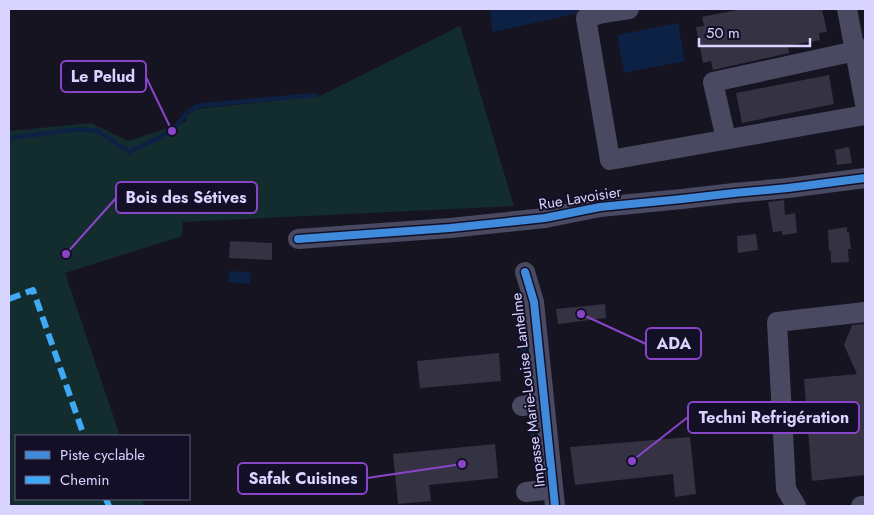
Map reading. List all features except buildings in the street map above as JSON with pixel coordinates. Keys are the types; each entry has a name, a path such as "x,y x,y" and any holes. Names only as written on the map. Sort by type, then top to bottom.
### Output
{"street":[{"path":"629,9 603,11 586,18 610,160 865,115"},
{"path":"847,9 861,50 865,104"},
{"path":"726,139 713,82 861,50"},
{"name":"Rue Lavoisier","path":"298,239 450,228 545,218 600,207 788,188 865,178"},
{"name":"Impasse Marie-Louise Lantelme","path":"525,272 534,302 554,498"},
{"path":"796,506 786,489 777,322 865,312"},
{"path":"522,406 544,403"},
{"path":"526,492 554,498"}],"green space":[{"path":"460,26 514,206 183,222 182,236 65,273 120,435 15,435 15,500 142,500 144,506 9,506 9,131 91,123 128,141 186,122 187,116 196,109 320,96"}],"water":[{"path":"489,9 593,9 593,10 493,32"},
{"path":"678,23 685,61 624,73 617,35"},
{"path":"229,271 248,272 251,275 250,284 228,282"}],"waterway":[{"path":"9,138 80,129 98,131 129,152 172,131 187,113 195,107 315,95"},
{"path":"520,311 528,386"},
{"path":"532,425 536,470"}],"marked path":[{"path":"9,299 33,290 84,435"},
{"path":"106,500 109,506"}],"cycle path":[{"path":"298,239 450,228 545,218 600,207 788,188 865,178"},
{"path":"525,272 534,302 555,506"}],"place":[{"name":"Le Pelud","path":"172,131"},
{"name":"Bois des Sétives","path":"66,254"},
{"name":"ADA","path":"581,314"},
{"name":"Techni Refrigération","path":"632,461"},
{"name":"Safak Cuisines","path":"462,464"}]}
